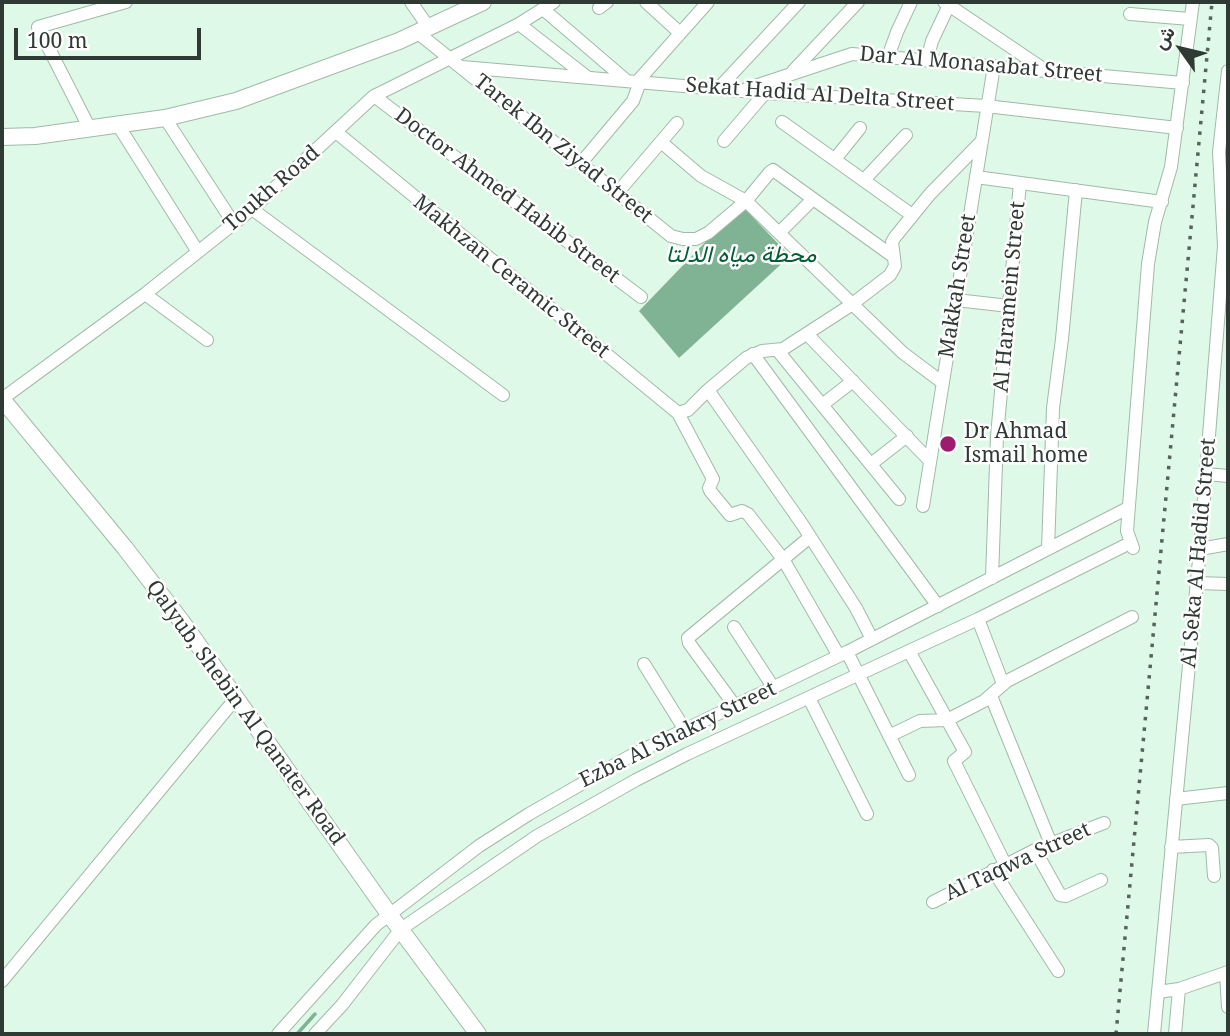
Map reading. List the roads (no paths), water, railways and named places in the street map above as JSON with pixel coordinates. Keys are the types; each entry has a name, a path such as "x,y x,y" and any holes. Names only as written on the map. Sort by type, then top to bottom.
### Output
{"main road":[{"path":"2,138 165,118 236,101 424,31 483,2"},
{"name":"Qalyub, Shebin Al Qanater Road","path":"2,399 125,548 182,622 389,914 478,1034"}],"street":[{"path":"90,128 38,27 126,2"},
{"name":"Tarek Ibn Ziyad Street","path":"411,2 424,31 451,58 671,236 696,239 708,233 746,201 773,170 813,199"},
{"name":"Toukh Road","path":"2,399 145,294 234,224 373,96 519,24 554,2"},
{"path":"646,2 680,33"},
{"path":"581,163 633,101 635,82 708,2"},
{"path":"718,89 799,2"},
{"path":"790,74 858,2"},
{"path":"888,57 911,2"},
{"path":"1128,508 1150,243 1169,179 1193,2"},
{"path":"927,60 947,4 1046,71"},
{"path":"543,9 635,82"},
{"path":"1130,13 1191,19"},
{"path":"519,24 587,78"},
{"name":"Dar Al Monasabat Street","path":"743,91 844,55 1183,83"},
{"name":"Makkah Street","path":"923,506 994,66"},
{"name":"Sekat Hadid Al Delta Street","path":"462,67 765,93 986,106 1177,128"},
{"name":"Al Seka Al Hadid Street","path":"1154,1034 1223,316 1226,213 1219,152 1228,71"},
{"path":"724,141 765,93"},
{"name":"Doctor Ahmed Habib Street","path":"373,96 641,297"},
{"path":"165,118 234,224"},
{"path":"782,122 912,215"},
{"path":"618,192 677,123"},
{"path":"118,125 198,252"},
{"path":"835,159 860,128"},
{"name":"Makhzan Ceramic Street","path":"337,132 683,412"},
{"path":"864,180 906,135"},
{"path":"661,142 701,176 746,201 903,354 943,383"},
{"path":"909,775 858,675 783,559 748,514 743,511 730,515 711,492 709,488 713,479 683,412 753,354 778,351 807,334 893,273 893,239 981,142"},
{"path":"976,177 1162,202"},
{"name":"Al Haramein Street","path":"992,578 997,436 1020,183"},
{"path":"1048,550 1053,408 1076,190"},
{"path":"779,233 813,199 894,257"},
{"path":"252,209 503,395"},
{"path":"145,294 207,340"},
{"path":"956,300 1009,306"},
{"path":"807,334 930,461"},
{"path":"778,351 900,499"},
{"path":"753,354 938,606"},
{"path":"822,405 853,381"},
{"path":"708,390 810,537 856,608 872,639"},
{"path":"871,464 907,436"},
{"path":"1206,474 1228,476"},
{"name":"Ezba Al Shakry Street","path":"278,1034 364,937 389,914 479,846 529,814 580,783 843,654 1128,508 1127,535 1132,546 687,754 586,807 489,866 401,929 342,1005 314,1034"},
{"path":"735,706 688,638 810,537"},
{"path":"1200,549 1228,544"},
{"path":"1197,583 1228,584"},
{"path":"889,736 920,721 947,720 991,696 1003,684 1132,617"},
{"path":"978,619 1003,684"},
{"path":"734,627 774,687"},
{"path":"909,651 965,753 954,761 1005,864"},
{"path":"644,664 685,730"},
{"path":"991,696 1051,844"},
{"path":"2,981 236,698"},
{"path":"809,698 867,814"},
{"path":"1176,799 1228,793"},
{"name":"Al Taqwa Street","path":"933,902 1035,850 1104,823"},
{"path":"1171,847 1209,845 1212,848 1214,876"},
{"path":"1035,850 1060,895 1066,896 1101,880"},
{"path":"993,870 1058,971"},
{"path":"1158,992 1179,989 1227,973 1228,1007"},
{"path":"1175,1034 1179,989"}],"water":[{"name":"محطة مياه الدلتا","path":"741,205 790,256 679,358 639,311"}],"waterway":[{"path":"297,1034 315,1014"}],"railway":[{"path":"1116,1034 1212,2"}],"place":[{"name":"Dr Ahmad Ismail home","path":"948,444"}]}
